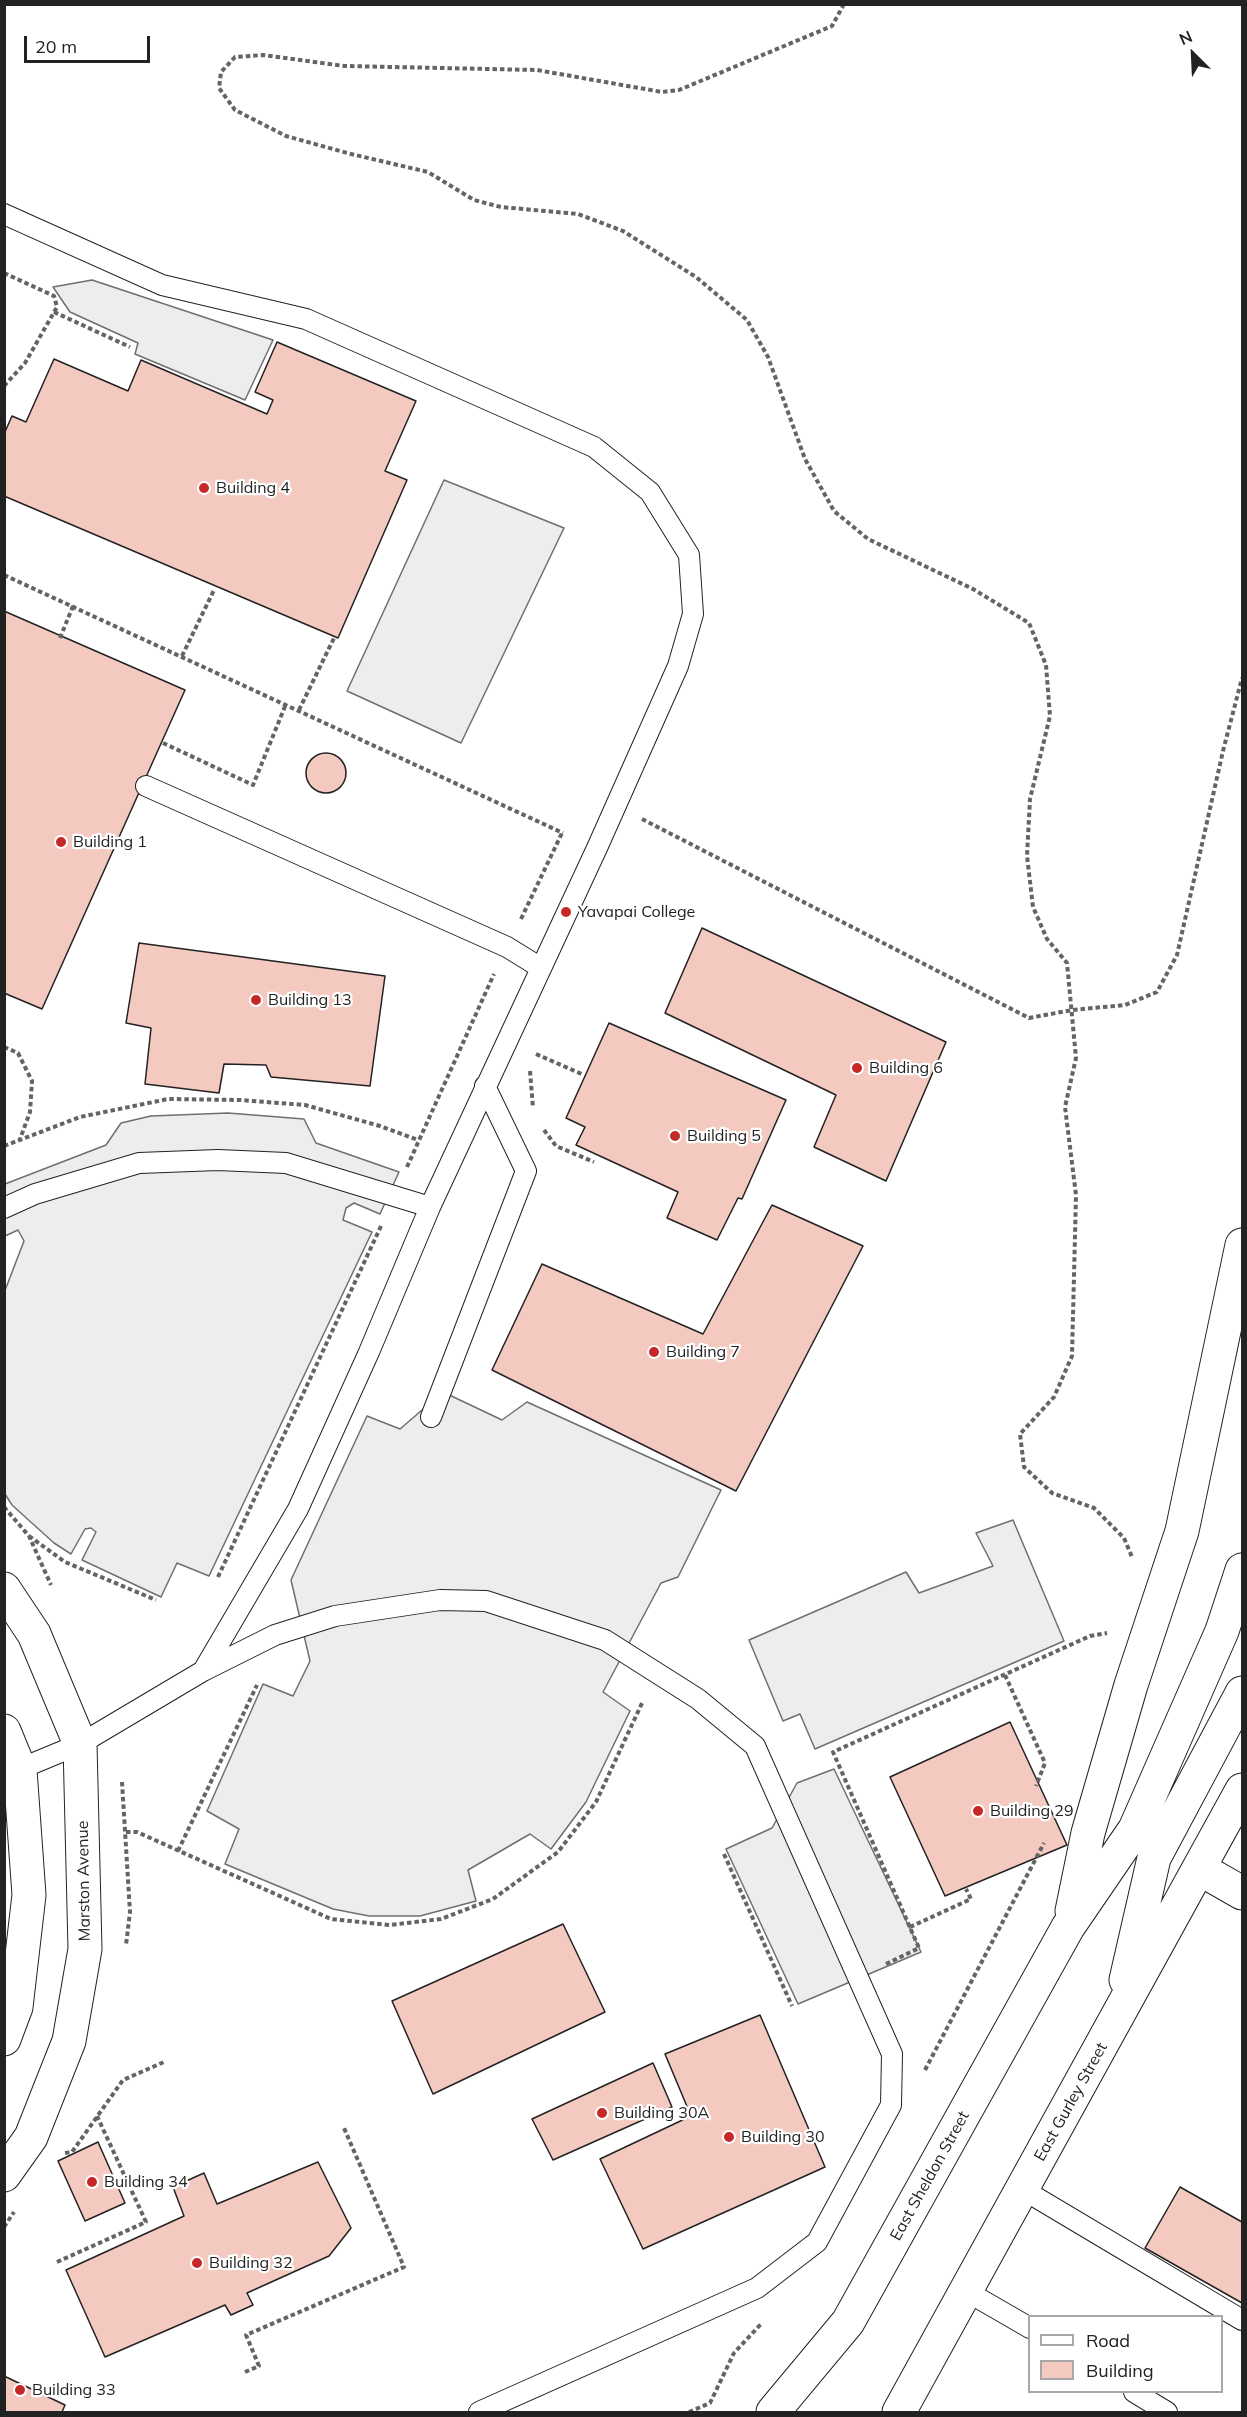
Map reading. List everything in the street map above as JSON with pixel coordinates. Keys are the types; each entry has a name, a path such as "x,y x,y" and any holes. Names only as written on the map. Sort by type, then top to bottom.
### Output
{"main road":[{"path":"1068,1927 1088,1833 1131,1685 1182,1531 1242,1245"},
{"path":"1068,1927 1135,1829 1222,1631 1242,1570"},
{"name":"Marston Avenue","path":"4,1589 34,1634 80,1744 86,1949 69,2041 32,2137 4,2175"},
{"path":"1118,2016 1154,1858 1242,1693"},
{"path":"4,1731 29,1895 16,2007 4,2039"},
{"name":"East Gurley Street","path":"898,2412 1242,1790"},
{"path":"1200,1869 1242,1893"},
{"name":"East Sheldon Street","path":"773,2412 848,2322 1068,1927"}],"lane":[{"path":"4,214 162,285 306,319 594,447 650,492 689,555 693,614 678,666 597,848 430,1207 369,1352 297,1509 203,1671"},
{"path":"146,786 507,946 541,968"},
{"path":"431,1417 526,1171 485,1086"},
{"path":"4,1208 35,1194 139,1162 218,1160 286,1163 430,1207"},
{"path":"12,1773 80,1744 203,1671 275,1635 334,1616 440,1599 486,1601 605,1640 698,1699 755,1746 892,2054 891,2105 816,2242 757,2288 479,2412"},
{"path":"1022,2189 1242,2320"},
{"path":"966,2291 1028,2327"},
{"path":"1137,2393 1167,2412"}],"path":[{"path":"844,4 832,26 679,90 662,92 537,70 344,66 263,55 235,57 220,72 219,88 235,110 286,136 428,172 474,200 492,205 578,214 623,231 696,277 747,320 768,357 805,459 834,512 868,538 973,589 1029,623 1046,665 1050,716 1030,799 1027,856 1033,907 1047,939 1067,963 1076,1058 1065,1107 1076,1195 1072,1356 1054,1397 1020,1434 1024,1467 1052,1493 1094,1508 1124,1538 1132,1558"},
{"path":"4,273 54,296 57,307 25,363 4,386"},
{"path":"54,312 130,347"},
{"path":"4,575 597,848"},
{"path":"182,656 214,590"},
{"path":"60,638 73,606"},
{"path":"299,710 334,638"},
{"path":"615,805 1029,1018 1072,1010 1125,1005 1157,992 1177,955 1223,751 1242,678"},
{"path":"163,743 253,785 286,704"},
{"path":"532,1061 540,1044"},
{"path":"4,1047 18,1053 32,1081 30,1112 20,1139"},
{"path":"536,1054 584,1075"},
{"path":"529,1068 534,1116"},
{"path":"4,1146 80,1117 168,1099 240,1100 305,1105 381,1126 418,1140"},
{"path":"540,1124 556,1146 594,1162"},
{"path":"28,1536 65,1562 156,1600"},
{"path":"858,1977 919,1948 833,1752 1090,1636 1109,1632"},
{"path":"1005,1675 1045,1763 1036,1786"},
{"path":"178,1851 257,1685"},
{"path":"126,1832 136,1832 331,1919 390,1925 441,1919 493,1899 558,1852 596,1802 644,1699"},
{"path":"921,2076 1048,1836"},
{"path":"724,1854 792,2006"},
{"path":"910,1927 970,1899 966,1889"},
{"path":"61,2154 72,2152 123,2080 164,2062"},
{"path":"57,2262 146,2222 97,2116"},
{"path":"245,2372 259,2366 246,2335 404,2267 344,2128"},
{"path":"689,2412 710,2403 734,2353 769,2317"}],"shaded area":[{"path":"92,280 273,340 245,400 135,354 138,343 70,312 53,287"},
{"path":"444,480 564,528 461,743 347,691"},
{"path":"228,1113 304,1119 316,1143 399,1172 380,1214 354,1203 346,1208 343,1220 372,1232 209,1576 177,1563 161,1597 82,1560 96,1532 91,1528 85,1529 71,1554 54,1543 12,1505 5,1494 4,1293 24,1241 18,1230 5,1236 5,1184 106,1145 121,1123 151,1116"},
{"path":"443,1392 502,1420 527,1402 721,1490 678,1577 661,1583 603,1692 630,1711 586,1802 551,1849 530,1834 468,1870 476,1901 420,1916 369,1916 333,1909 225,1864 239,1829 207,1811 263,1684 293,1696 310,1661 291,1580 367,1416 400,1429"},
{"path":"1013,1520 1064,1641 815,1749 800,1714 783,1721 749,1640 906,1572 919,1593 993,1566 976,1533"},
{"path":"834,1769 921,1952 798,2004 726,1849 772,1828 797,1783"}],"building":[{"name":"Building 4","path":"277,342 416,401 385,471 407,480 338,638 4,496 4,434 12,416 26,422 54,359 128,391 141,360 267,414 273,400 255,392"},
{"name":"Building 1","path":"4,611 185,690 42,1009 4,993"},
{"path":"326,753 340,759 346,773 340,787 326,793 312,787 306,773 312,759"},
{"name":"Building 6","path":"702,928 946,1042 886,1181 814,1147 836,1095 665,1013"},
{"name":"Building 13","path":"139,943 385,976 370,1086 271,1077 266,1065 224,1064 219,1093 145,1084 151,1028 126,1023"},
{"name":"Building 5","path":"609,1023 786,1100 742,1199 738,1198 717,1240 667,1218 678,1192 576,1145 585,1127 566,1118"},
{"name":"Building 7","path":"772,1205 863,1246 736,1491 492,1370 542,1264 703,1334"},
{"name":"Building 29","path":"1010,1722 1067,1845 945,1896 890,1777"},
{"path":"563,1924 605,2012 433,2094 392,2001"},
{"name":"Building 30","path":"760,2015 825,2167 643,2249 600,2159 691,2116 665,2054"},
{"name":"Building 30A","path":"653,2063 672,2107 553,2160 532,2119"},
{"name":"Building 34","path":"98,2142 125,2203 85,2221 58,2161"},
{"name":"Building 32","path":"318,2162 351,2228 329,2256 247,2293 253,2305 231,2315 225,2305 105,2357 66,2270 184,2216 173,2187 204,2173 217,2204"},
{"path":"1180,2187 1242,2222 1242,2303 1145,2248"},
{"name":"Building 33","path":"4,2376 65,2405 62,2412 4,2412"}],"place":[{"name":"Building 4","path":"204,488"},
{"name":"Building 1","path":"61,842"},
{"name":"Yavapai College","path":"566,912"},
{"name":"Building 13","path":"256,1000"},
{"name":"Building 6","path":"857,1068"},
{"name":"Building 5","path":"675,1136"},
{"name":"Building 7","path":"654,1352"},
{"name":"Building 29","path":"978,1811"},
{"name":"Building 30A","path":"602,2113"},
{"name":"Building 30","path":"729,2137"},
{"name":"Building 34","path":"92,2182"},
{"name":"Building 32","path":"197,2263"},
{"name":"Building 33","path":"20,2390"}]}
